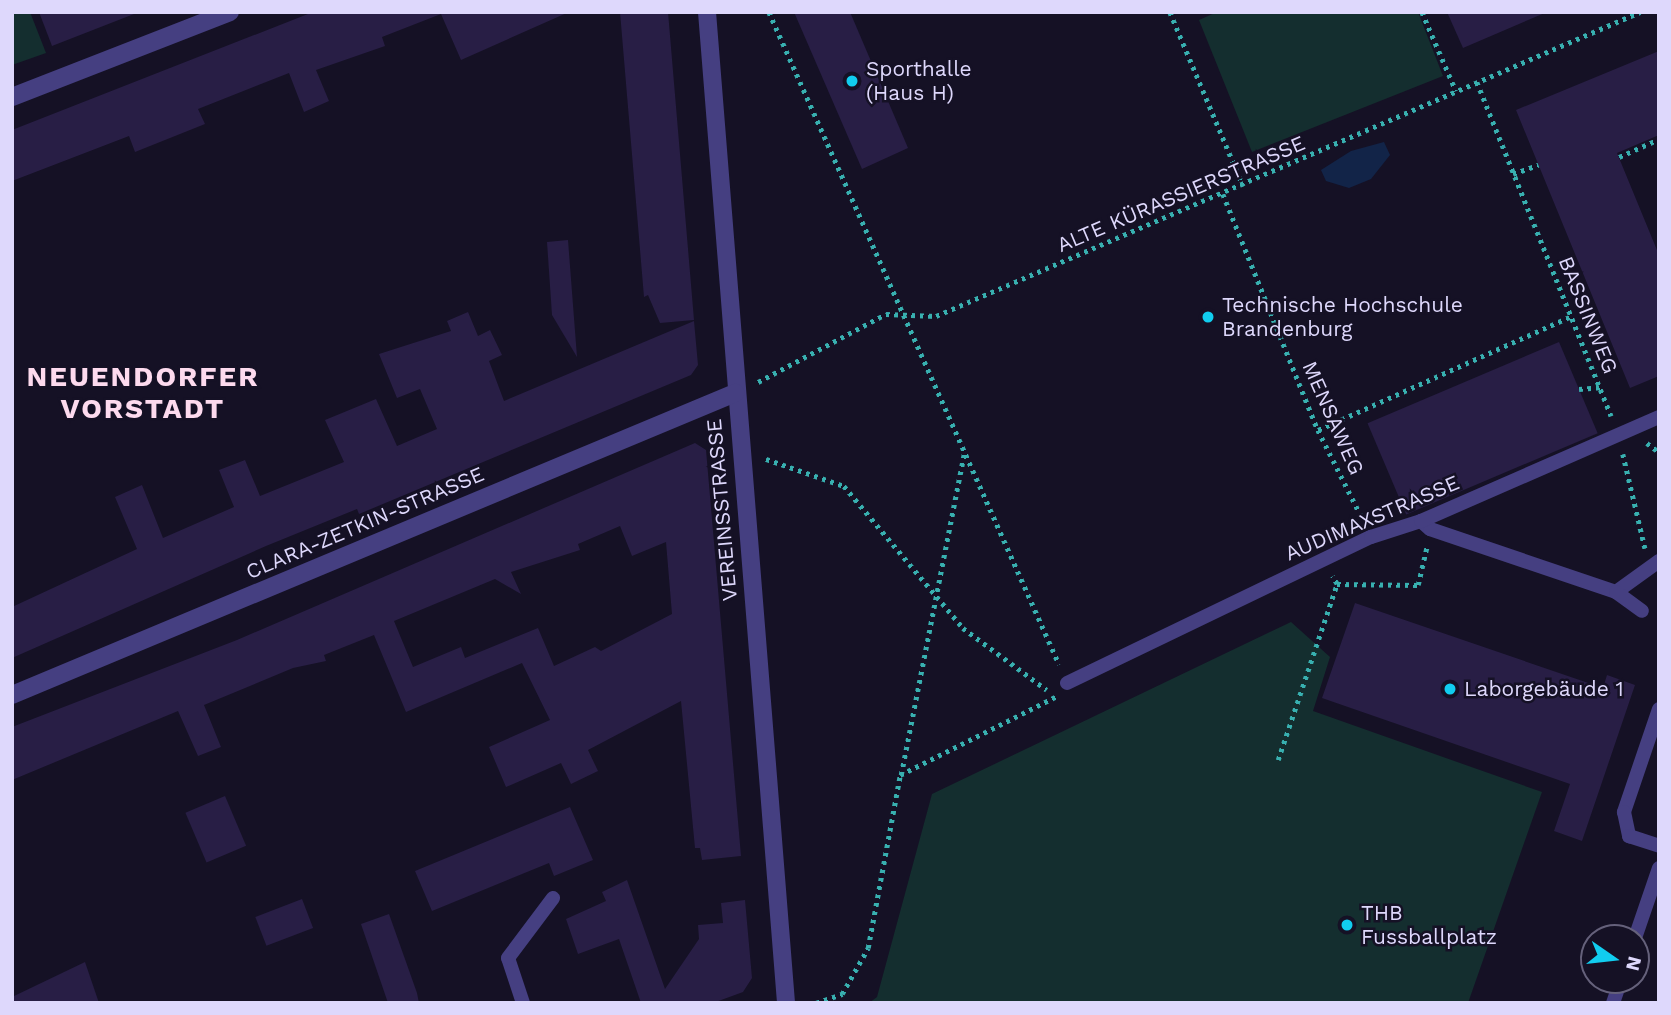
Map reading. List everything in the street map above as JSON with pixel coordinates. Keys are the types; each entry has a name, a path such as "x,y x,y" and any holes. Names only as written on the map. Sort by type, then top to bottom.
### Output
{"street":[{"path":"12,97 230,12"},
{"name":"VEREINSSTRASSE","path":"707,12 735,393 786,1003"},
{"name":"CLARA-ZETKIN-STRASSE","path":"12,695 735,393"}],"lane":[{"name":"AUDIMAXSTRASSE","path":"1067,683 1371,537 1426,525 1659,417"},
{"path":"1426,525 1616,592 1642,611"},
{"path":"1616,592 1654,563"},
{"path":"1659,709 1624,812 1629,836 1659,846"},
{"path":"1640,924 1659,867"},
{"path":"523,1003 508,958 553,898"}],"path":[{"path":"769,12 907,315 964,452 1067,683 1056,696 900,775"},
{"path":"1170,12 1243,186"},
{"path":"1422,12 1456,90"},
{"name":"ALTE KÜRASSIERSTRASSE","path":"735,393 886,314 936,316 1243,186 1456,90 1640,12"},
{"name":"BASSINWEG","path":"1477,82 1600,387 1618,436 1654,563"},
{"path":"1619,157 1628,150 1659,139"},
{"path":"1513,173 1538,165"},
{"name":"MENSAWEG","path":"1223,194 1318,430 1371,537"},
{"path":"1318,430 1572,316"},
{"path":"1579,389 1600,387"},
{"path":"740,452 844,486 963,628 1056,696"},
{"path":"816,1003 842,994 868,948 934,594 964,452"},
{"path":"1337,584 1418,585 1426,525"},
{"path":"1278,760 1337,584 1323,560"}],"green space":[{"path":"12,12 30,12 46,53 12,65"},
{"path":"1217,12 1418,12 1443,76 1252,152 1199,20"},
{"path":"1291,622 1330,657 1313,711 1542,792 1468,1003 869,1003 877,997 932,794"}],"water":[{"path":"1384,142 1390,155 1371,179 1349,188 1326,181 1321,170 1351,151"}],"building":[{"path":"39,12 133,12 134,14 52,46"},
{"path":"313,12 569,12 461,60 441,14 382,37 385,46 316,70 329,101 304,112 289,73 198,109 205,124 135,152 129,136 12,181 12,130"},
{"path":"620,12 668,12 694,320 660,323 648,295 644,297"},
{"name":"Sporthalle (Haus H)","path":"794,12 850,12 908,148 862,169"},
{"path":"1447,12 1547,12 1463,48"},
{"path":"1659,51 1659,135 1617,153 1659,255 1659,376 1630,388 1516,110"},
{"path":"568,240 577,357 552,315 547,242"},
{"path":"468,312 478,336 490,330 502,355 489,361 504,401 694,321 698,365 691,375 359,514 357,509 266,546 12,658 12,607 137,549 115,497 142,485 163,538 234,507 219,470 245,460 260,496 344,462 325,420 376,399 397,446 437,429 420,389 397,398 379,354 451,331 447,321"},
{"path":"1559,342 1598,433 1406,514 1368,423"},
{"path":"695,443 706,450 741,856 702,860 700,848 695,848 681,701 588,750 598,771 571,784 561,763 506,787 489,747 550,720 522,663 406,712 374,635 324,655 326,661 293,668 204,705 221,747 198,756 178,711 12,780 12,727 237,640","holes":["620,526 632,556 666,542 672,614 601,651 595,647 554,666 538,628 465,658 461,647 413,667 394,621 495,579 521,594 511,572 580,550 578,544"]},
{"name":"Laborgebäude 1","path":"1355,603 1603,688 1607,675 1635,685 1582,841 1554,831 1570,784 1322,698"},
{"path":"225,796 246,846 207,863 185,813"},
{"path":"570,807 593,860 554,876 549,863 432,911 415,871"},
{"path":"627,880 665,989 699,939 698,925 723,923 721,903 745,900 752,978 743,992 713,1003 641,1003 619,939 578,954 566,919 606,901 602,892"},
{"path":"302,899 313,928 266,946 255,917"},
{"path":"389,914 419,1003 388,1003 361,924"},
{"path":"85,962 99,1003 12,1003 12,997"}],"place":[{"name":"Sporthalle (Haus H)","path":"852,81"},
{"name":"Technische Hochschule Brandenburg","path":"1208,317"},
{"name":"Laborgebäude 1","path":"1450,689"},
{"name":"THB Fussballplatz","path":"1347,925"}],"district":[{"name":"NEUENDORFER VORSTADT","path":"143,393"}]}
